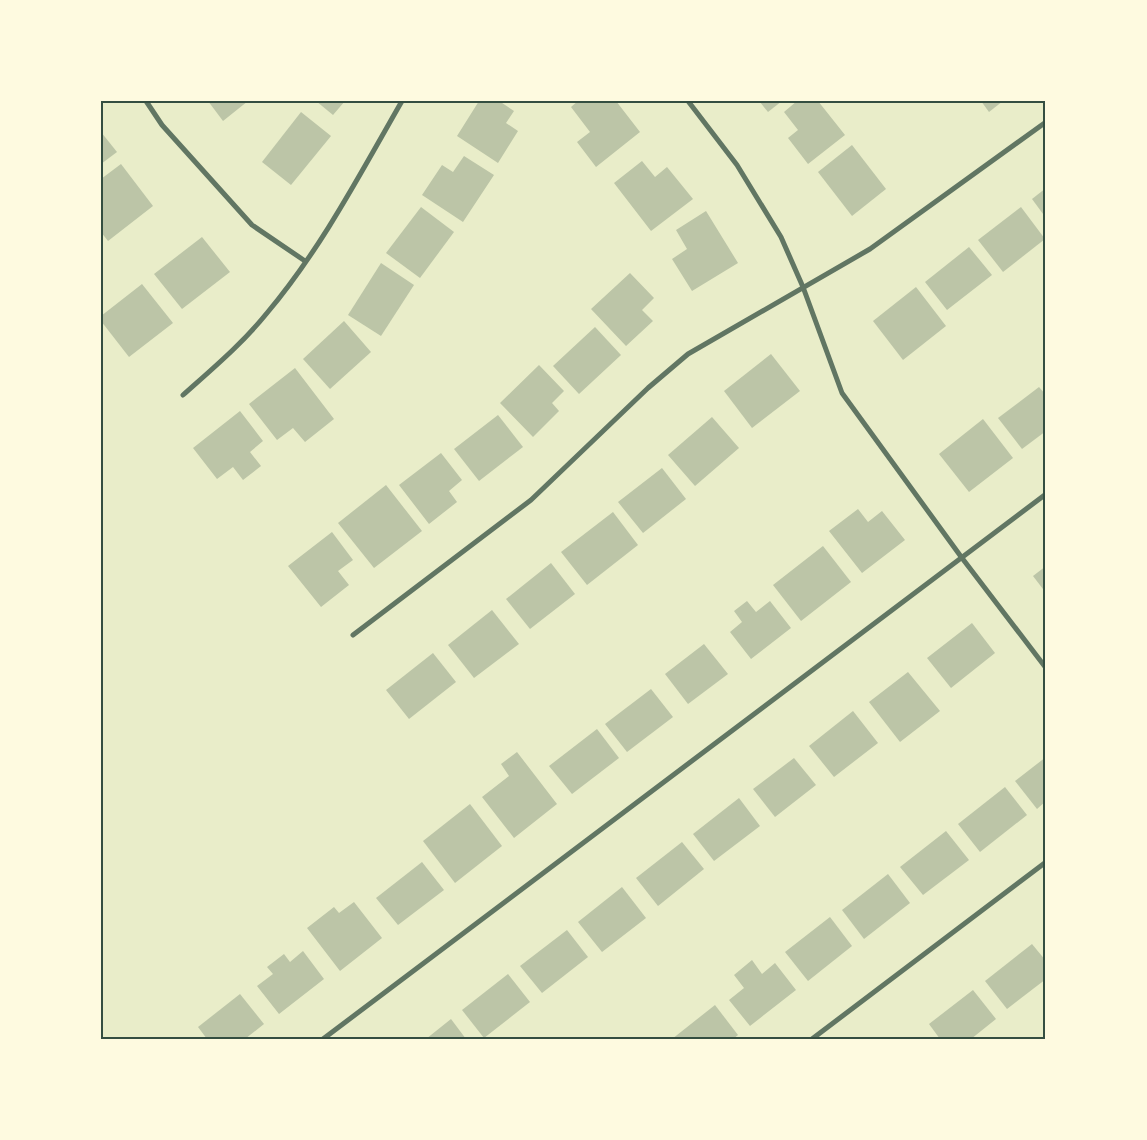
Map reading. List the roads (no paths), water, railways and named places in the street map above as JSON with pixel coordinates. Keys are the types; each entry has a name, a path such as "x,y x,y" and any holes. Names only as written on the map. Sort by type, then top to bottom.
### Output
{"street":[{"path":"146,101 162,125 252,224 305,261"},
{"path":"182,395 232,351 267,313 326,234 402,101"},
{"path":"688,101 737,166 780,237 803,287 842,394 962,558 1046,668"},
{"path":"353,636 531,500 648,388 688,354 870,249 1046,122"},
{"path":"323,1039 1046,494"},
{"path":"812,1039 1046,862"}]}
